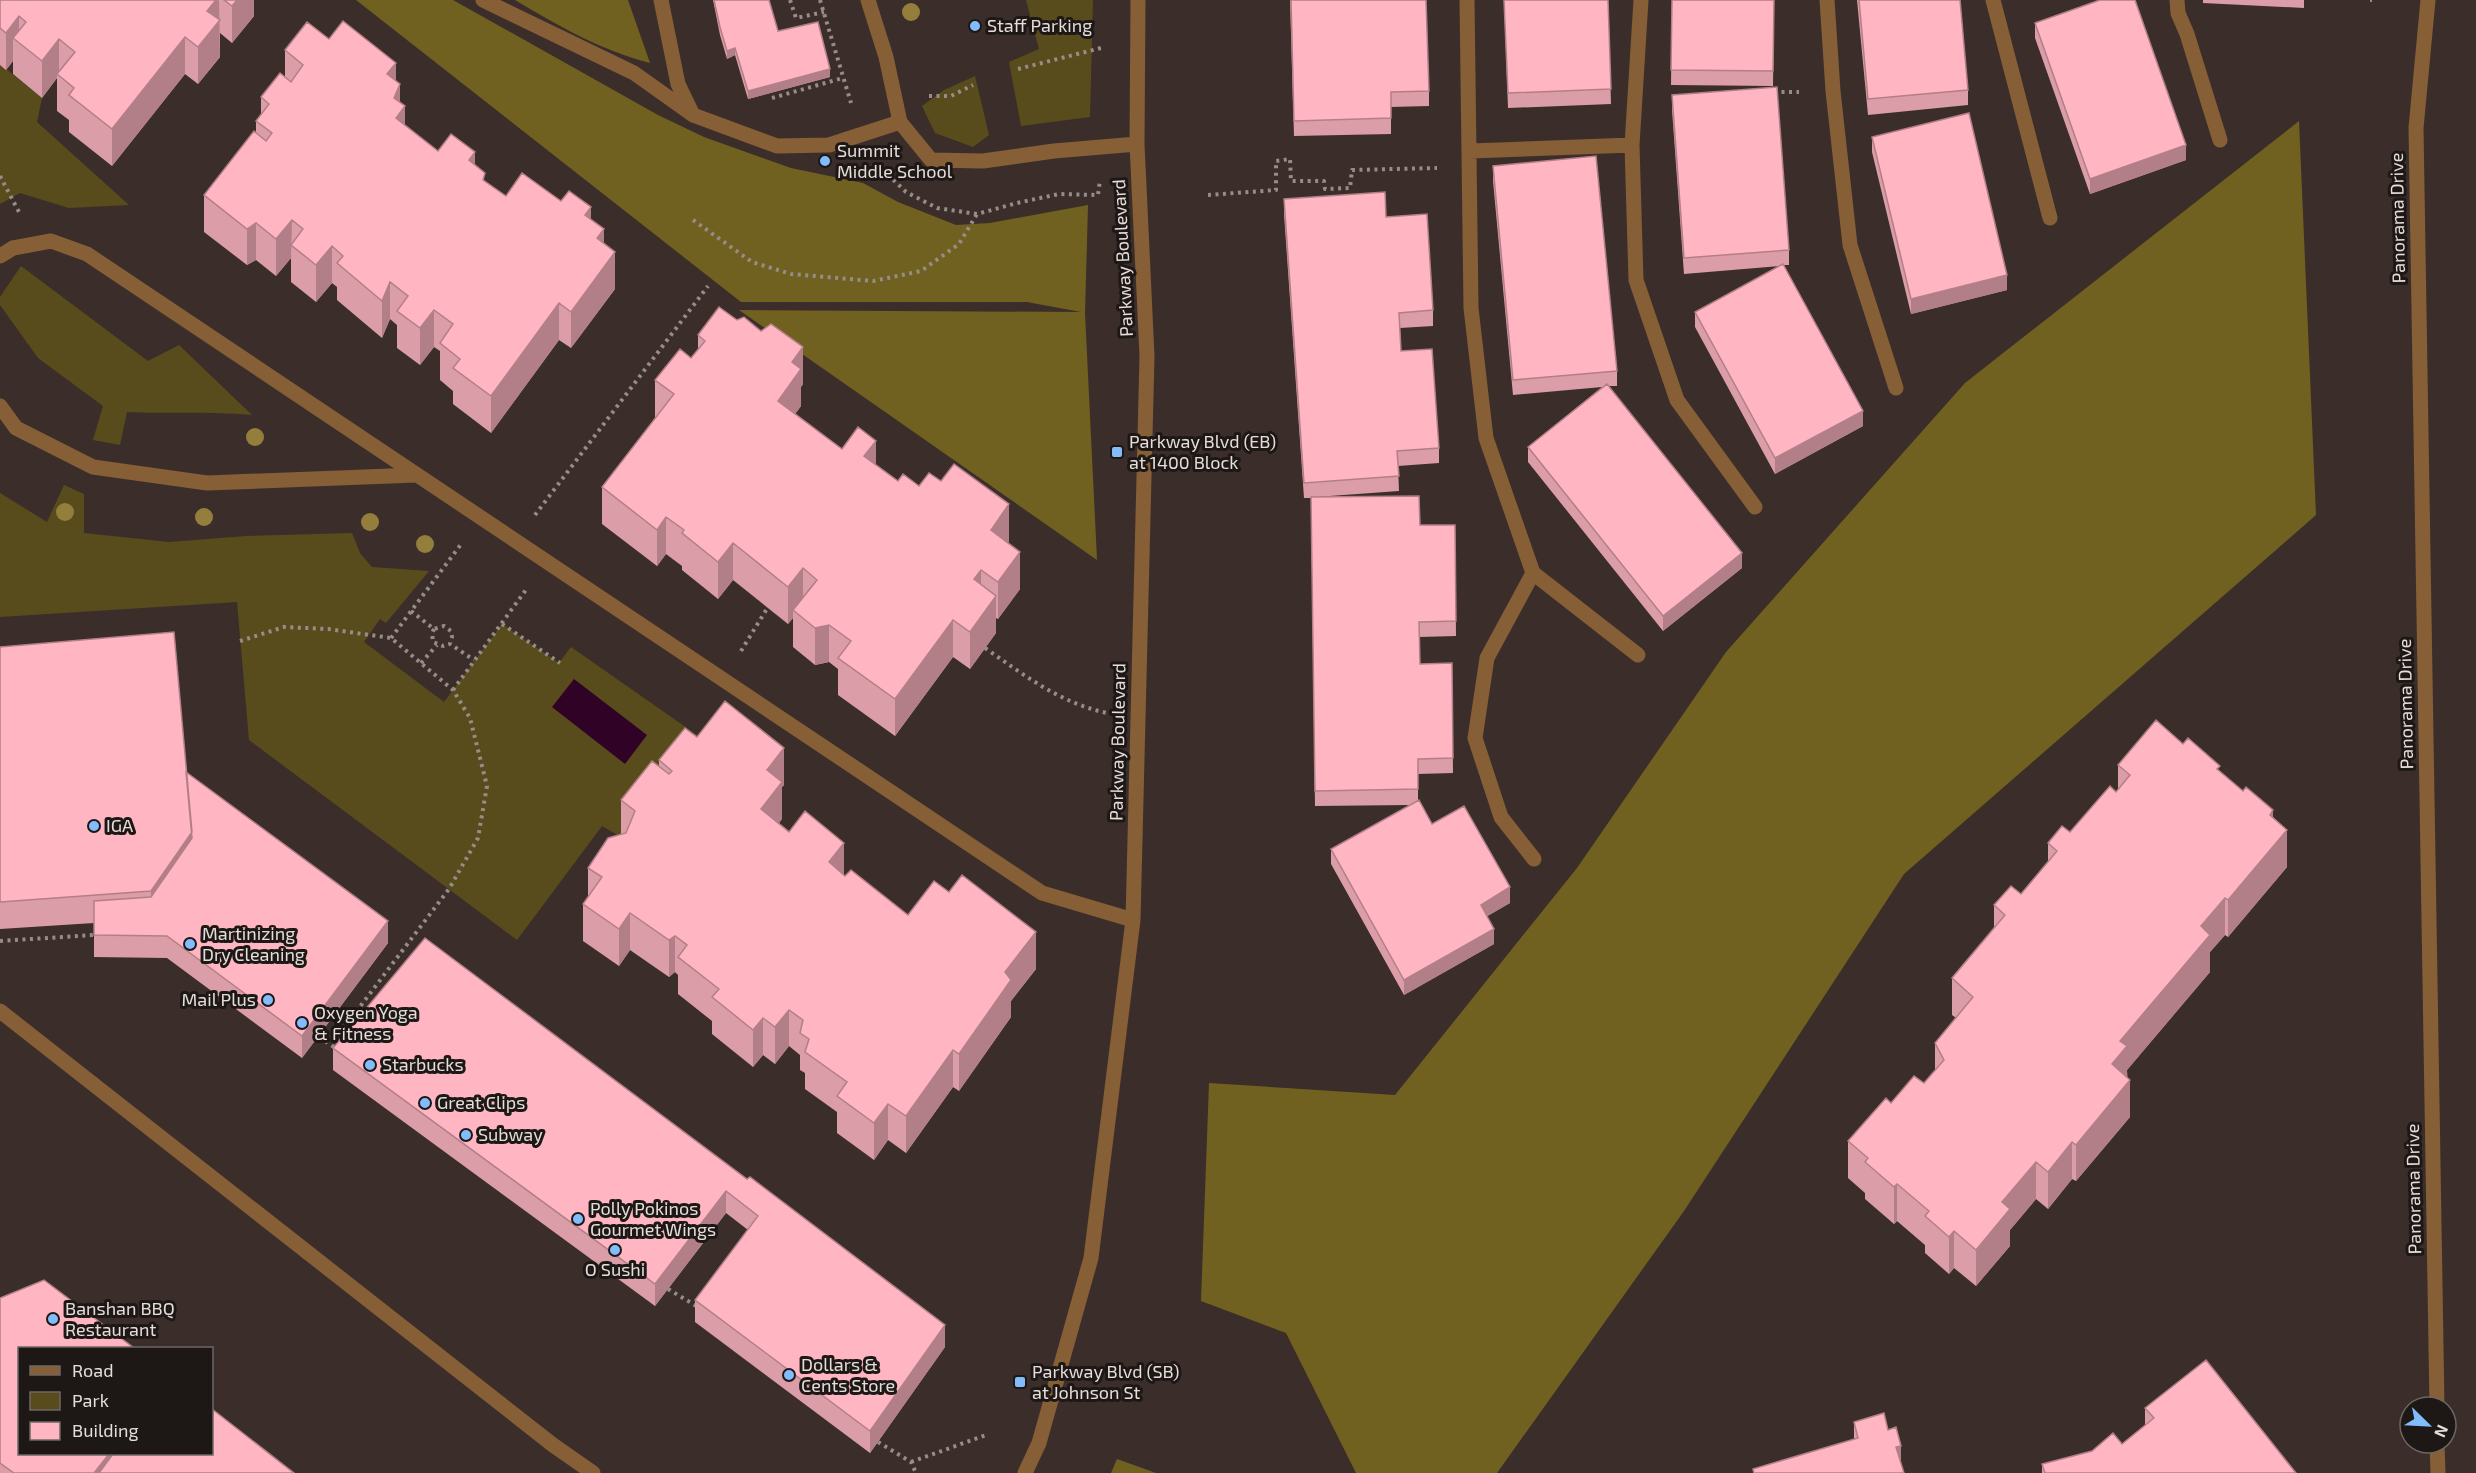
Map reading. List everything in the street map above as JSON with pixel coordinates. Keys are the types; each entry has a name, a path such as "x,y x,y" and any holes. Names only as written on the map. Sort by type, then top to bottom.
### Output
{"street":[{"path":"483,0 634,73 693,115 777,146 829,145 900,122"},
{"path":"662,0 678,84 693,115"},
{"path":"868,0 886,57 900,122 932,160 983,161 1054,151 1137,144"},
{"name":"Parkway Boulevard","path":"1025,1473 1039,1443 1091,1258 1133,920 1147,356 1137,144 1138,0"},
{"path":"1467,0 1471,308 1486,438 1533,573 1638,655"},
{"path":"1641,0 1632,145 1636,280 1677,400 1755,507"},
{"path":"1827,0 1833,91 1850,245 1896,388"},
{"path":"1993,0 2050,218"},
{"path":"2177,0 2178,13 2220,140"},
{"name":"Panorama Drive","path":"2428,0 2416,128 2437,1395"},
{"path":"1470,151 1632,145"},
{"path":"0,256 13,248 51,241 87,254 1042,892 1133,920"},
{"path":"0,406 16,428 93,467 207,483 416,475"},
{"path":"1533,573 1487,658 1475,738 1501,817 1534,859"},
{"path":"0,1011 553,1445 593,1473"},
{"path":"2437,1455 2438,1473"}],"path":[{"path":"790,0 796,18 824,12"},
{"path":"1018,69 1101,48"},
{"path":"772,98 843,78"},
{"path":"928,96 951,96 973,85"},
{"path":"1764,93 1833,91"},
{"path":"1208,195 1276,190 1275,161 1290,159 1291,181 1324,181 1325,189 1350,188 1352,170 1470,167"},
{"path":"0,176 35,244"},
{"path":"693,220 752,262 791,274 873,281 921,271 959,243 976,214"},
{"path":"515,542 708,286"},
{"path":"391,638 480,518"},
{"path":"453,690 546,562"},
{"path":"723,679 768,608"},
{"path":"411,610 434,629"},
{"path":"502,624 560,663"},
{"path":"434,629 444,626 451,631 450,644"},
{"path":"240,641 284,627 328,629 391,638 453,690 470,718 487,786 478,838 444,897 331,1045"},
{"path":"434,629 433,642 443,646 450,644 474,660"},
{"path":"421,663 437,645"},
{"path":"985,648 1044,689 1082,708 1108,713"},
{"path":"0,941 94,934"},
{"path":"319,1037 345,1055"},
{"path":"669,1288 704,1311"},
{"path":"911,1462 986,1435"},
{"path":"878,1442 911,1462 916,1473"}],"green space":[{"path":"1026,0 1093,0 1090,117 1021,126 1009,62 1039,49"},
{"path":"0,64 42,98 37,122 129,205 69,208 20,193 0,204"},
{"path":"975,76 989,135 973,147 935,133 922,106 944,90"},
{"path":"21,266 148,361 179,345 252,415 127,412 120,445 93,440 103,406 38,358 0,305 0,297"},
{"path":"64,485 84,494 84,533 169,542 246,536 352,533 360,553 372,567 429,571 386,623 380,619 364,642 444,702 502,624 559,663 571,647 717,749 621,837 602,826 517,940 249,740 237,602 0,617 0,493 47,522"}],"shaded area":[{"path":"356,0 453,0 658,115 704,137 791,168 863,183 898,202 956,225 990,223 1088,205 1085,313 1097,560 739,310 1081,312 1027,302 741,302"},
{"path":"515,0 628,0 650,63 597,44"},
{"path":"2299,121 2316,515 1904,874 1684,1211 1497,1473 1356,1473 1286,1333 1201,1301 1209,1083 1395,1095 1577,868 1726,652 1965,383"},
{"path":"574,679 647,735 625,764 552,707"},
{"path":"1117,1459 1156,1473 1111,1473"}],"building":[{"path":"0,0 216,0 207,11 220,20 198,47 185,37 112,129 69,95 74,88 57,74 75,52 59,39 42,61 13,38 26,22 19,16 6,33 0,28"},
{"path":"224,0 237,0 232,6"},
{"path":"714,0 769,0 778,31 818,22 830,69 748,91 735,48 727,51"},
{"path":"1291,0 1426,0 1429,91 1391,92 1391,118 1294,121"},
{"path":"1504,0 1608,0 1611,89 1508,93"},
{"path":"1672,0 1774,0 1773,71 1671,70"},
{"path":"1859,0 1960,0 1968,90 1868,99"},
{"path":"2100,0 2135,0 2186,145 2090,179 2035,23"},
{"path":"343,21 396,63 387,74 400,84 394,98 405,106 396,118 438,151 451,134 475,152 469,160 485,173 483,180 506,196 522,173 561,201 569,191 591,207 585,215 604,229 597,238 615,252 571,312 559,303 491,396 453,368 460,359 440,343 453,324 434,310 420,328 397,311 408,296 390,282 382,301 337,263 343,256 332,246 316,265 291,245 303,229 292,220 276,239 256,223 247,229 204,195 254,131 266,141 272,133 256,121 269,104 261,97 280,73 291,82 303,65 285,50 307,22 329,39"},
{"path":"1777,87 1789,250 1684,258 1672,95"},
{"path":"1969,113 2007,275 1911,299 1872,137"},
{"path":"1596,156 1617,371 1513,380 1493,166"},
{"path":"1385,192 1386,217 1427,214 1433,310 1399,313 1401,351 1432,349 1439,448 1397,451 1399,476 1304,483 1284,199"},
{"path":"1783,264 1863,411 1775,458 1695,312"},
{"path":"719,307 737,320 744,317 761,331 771,324 803,347 792,362 801,369 778,401 842,449 858,427 876,441 864,456 898,481 903,474 919,486 929,473 941,481 954,464 1009,504 991,530 1020,552 998,582 981,570 974,579 996,596 970,632 953,620 895,699 838,658 851,641 829,625 815,628 793,610 817,580 803,568 788,587 733,543 718,562 682,533 684,530 666,517 657,530 602,487 674,394 655,380 680,349 691,358 705,341 698,335"},
{"path":"1607,384 1742,553 1663,616 1528,447"},
{"path":"1419,496 1420,525 1455,525 1456,621 1419,622 1420,664 1452,663 1453,758 1418,759 1418,789 1315,791 1311,497"},
{"name":"IGA","path":"174,632 192,832 151,891 0,902 0,647"},
{"path":"725,701 784,748 767,770 782,782 761,809 789,832 805,811 844,843 829,862 845,876 851,870 908,915 934,881 949,892 962,875 1036,932 1005,972 1011,980 959,1054 953,1050 906,1116 888,1104 874,1123 837,1096 847,1082 805,1052 809,1039 800,1033 803,1020 789,1010 775,1027 763,1018 753,1030 712,997 719,989 678,957 687,945 675,936 669,940 630,913 619,929 583,904 602,877 588,868 608,838 626,833 635,811 621,800 652,761 669,774 672,771 659,760 685,728 697,737"},
{"path":"2156,720 2183,744 2188,738 2220,766 2217,769 2243,791 2246,787 2273,810 2270,815 2287,830 2228,900 2225,898 2201,926 2210,935 2120,1041 2127,1046 2112,1064 2130,1080 2076,1145 2072,1142 2048,1172 2036,1162 2002,1202 2010,1209 1976,1250 1954,1231 1949,1237 1925,1216 1929,1211 1897,1184 1894,1187 1865,1162 1868,1158 1848,1141 1886,1098 1891,1103 1914,1076 1924,1083 1944,1060 1935,1043 1973,997 1952,978 2005,915 1994,905 2011,886 2021,894 2057,851 2048,843 2062,826 2070,832 2110,786 2116,792 2130,775 2118,765"},
{"path":"186,772 388,921 302,1036 167,936 94,935 94,901 151,897 192,838"},
{"path":"1419,800 1432,824 1464,806 1510,887 1481,905 1494,929 1404,980 1331,849"},
{"path":"425,938 747,1179 750,1177 945,1325 870,1431 695,1300 758,1216 726,1191 655,1284 333,1048"},
{"path":"44,1280 133,1347 18,1347 18,1455 108,1455 94,1473 14,1473 0,1463 0,1298"},
{"path":"2206,1360 2296,1473 2045,1473 2042,1464 2092,1451 2113,1433 2122,1444 2154,1418 2145,1408"},
{"path":"213,1410 294,1473 99,1473 112,1455 213,1455"},
{"path":"1884,1413 1888,1430 1896,1427 1901,1446 1896,1447 1904,1473 1754,1473 1753,1469 1858,1438 1854,1422"}],"place":[{"name":"Staff Parking","path":"975,26"},
{"name":"Summit Middle School","path":"825,161"},
{"name":"Parkway Blvd (EB) at 1400 Block","path":"1117,452"},
{"name":"IGA","path":"94,826"},
{"name":"Martinizing Dry Cleaning","path":"190,944"},
{"name":"Mail Plus","path":"268,1000"},
{"name":"Oxygen Yoga & Fitness","path":"302,1023"},
{"name":"Starbucks","path":"370,1065"},
{"name":"Great Clips","path":"425,1103"},
{"name":"Subway","path":"466,1135"},
{"name":"Polly Pokinos Gourmet Wings","path":"578,1219"},
{"name":"O Sushi","path":"615,1250"},
{"name":"Banshan BBQ Restaurant","path":"53,1319"},
{"name":"Dollars & Cents Store","path":"789,1375"},
{"name":"Parkway Blvd (SB) at Johnson St","path":"1020,1382"}]}
